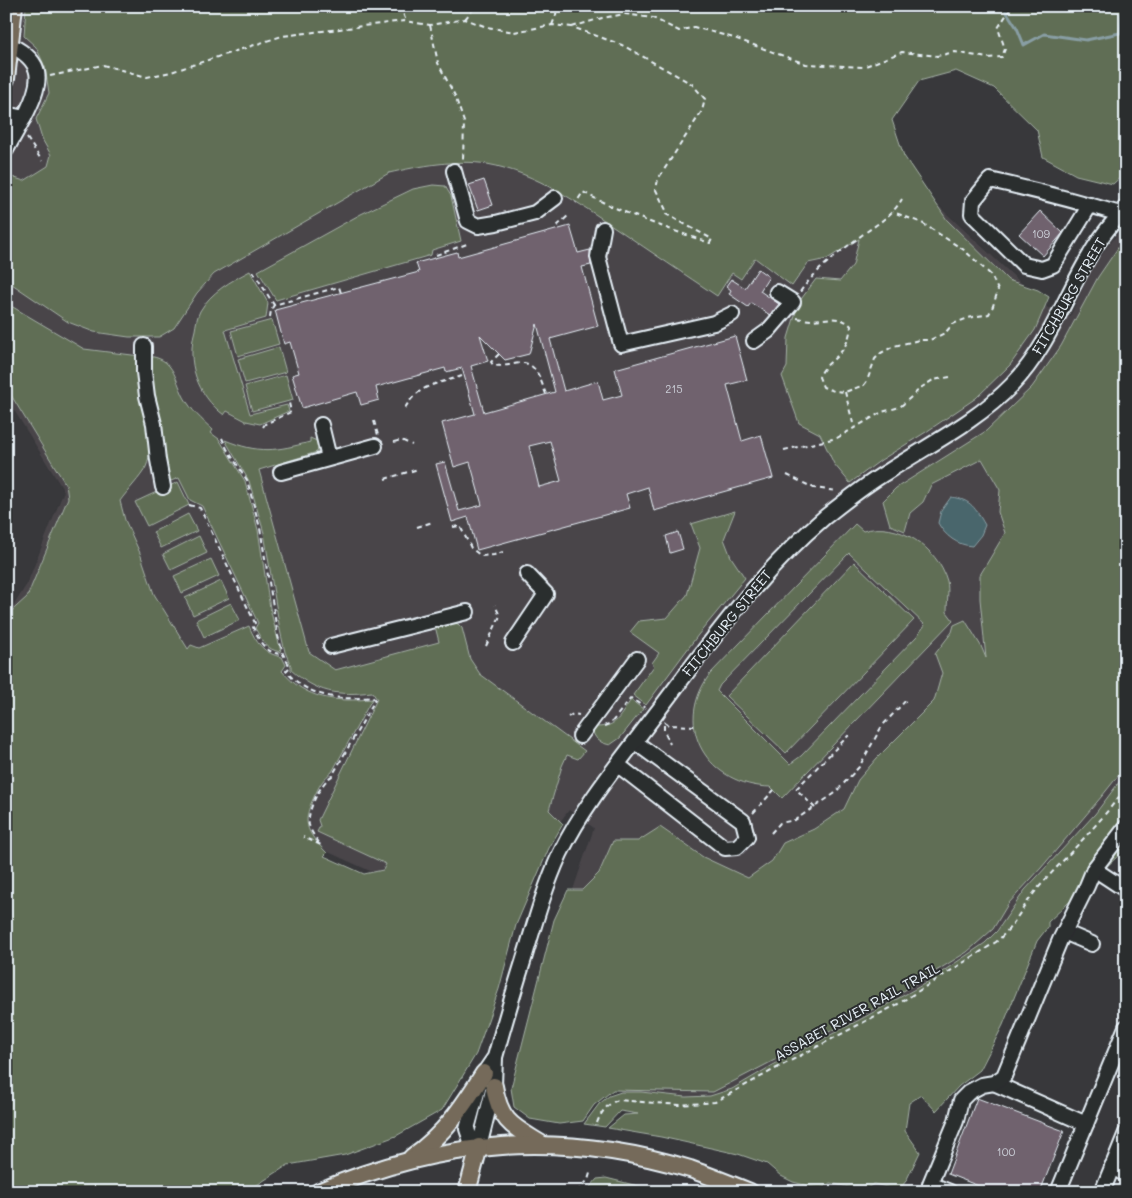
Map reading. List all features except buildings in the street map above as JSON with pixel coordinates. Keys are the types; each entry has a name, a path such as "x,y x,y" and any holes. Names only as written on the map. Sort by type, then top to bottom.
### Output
{"main road":[{"path":"6,79 14,6"},
{"path":"406,1161 450,1123 484,1073"},
{"path":"494,1086 499,1107 507,1121 543,1146"},
{"path":"318,1192 358,1176 406,1161 452,1151 479,1147 543,1146 584,1148 656,1160 691,1170 750,1192"},
{"path":"466,1192 479,1147"}],"street":[{"path":"6,150 38,87 38,74 32,62 22,51 10,45"},
{"path":"6,114 22,121"},
{"path":"458,166 468,221 478,226 535,212 555,198"},
{"path":"1090,205 1053,265 1042,269 1024,265 972,214 972,201 990,180 1090,205 1123,210"},
{"name":"FITCHBURG STREET","path":"495,1056 531,934 553,871 578,823 635,742 732,613 792,547 859,490 977,416 1015,382 1036,354 1056,321 1093,249 1123,210"},
{"path":"603,229 598,257 621,344 714,323 732,314"},
{"path":"754,341 768,331 788,308 777,292"},
{"path":"144,346 144,372 147,396 154,424 163,487"},
{"path":"321,426 329,458"},
{"path":"281,472 377,441"},
{"path":"513,642 546,594 527,574"},
{"path":"331,646 467,612"},
{"path":"580,736 637,659"},
{"path":"618,765 726,848 737,847 747,837 743,822 635,742"},
{"path":"950,1192 930,1184 956,1121 961,1100 976,1088 994,1083 1004,1076 1064,932 1094,869 1121,841 1126,826"},
{"path":"1094,869 1126,890"},
{"path":"1064,932 1092,944"},
{"path":"1058,1192 1126,1027"},
{"path":"495,1056 494,1086 479,1147 471,1141 467,1129 484,1073 495,1056"},
{"path":"994,1083 1086,1124"},
{"path":"1102,1192 1126,1133"},
{"path":"1112,1166 1126,1175"}],"path":[{"path":"400,6 406,21"},
{"path":"465,19 476,6"},
{"path":"552,25 557,6"},
{"path":"572,27 602,18 625,14 653,18 679,31 694,27 734,38 806,64 862,67 902,52 937,56 955,52 987,58 1002,57 1005,49 998,28 1012,6"},
{"path":"38,78 103,65 147,77 171,72 282,36 406,21 430,26 465,19 487,27 514,32 552,25 572,27 622,44 692,84 706,99 702,111 658,179 656,190 667,212 666,214 712,239 710,242 640,219 583,192 576,203"},
{"path":"430,26 438,63 455,96 464,122 458,166"},
{"path":"22,121 42,161"},
{"path":"893,212 922,223 964,250 991,275 998,290 993,306 989,314 968,318 953,324 945,333 930,340 919,340 894,346 881,353 875,359 864,385 845,392 823,387 819,377 823,368 843,351 850,336 852,326 846,320 834,318 811,320 790,317 788,308 815,273 893,212 902,199"},
{"path":"557,226 569,215"},
{"path":"436,255 467,244"},
{"path":"253,271 274,305"},
{"path":"270,317 274,305 339,287 341,293"},
{"path":"499,354 491,362 493,365 508,366 522,363 530,365 536,370 546,394"},
{"path":"405,408 413,396 422,389 462,376"},
{"path":"784,450 837,438 882,412 900,407 922,387 933,380 950,377"},
{"path":"845,392 854,427"},
{"path":"263,427 265,424 291,412 289,403"},
{"path":"374,421 377,441"},
{"path":"222,438 247,480 260,528 278,636 283,654 290,667 286,671 301,686 324,696 372,697 375,700 332,776 326,779 310,812 308,823 315,839 321,846 303,836"},
{"path":"394,442 401,440 412,445"},
{"path":"385,479 418,469"},
{"path":"787,474 814,488 844,492"},
{"path":"190,505 200,508 255,623 252,625 262,646 272,653 283,654"},
{"path":"417,527 433,522"},
{"path":"453,527 460,526 471,548 481,556 503,552"},
{"path":"486,646 500,616 496,605"},
{"path":"596,726 612,723 631,698 647,710"},
{"path":"771,833 780,823 795,820 815,808 848,781 882,726 908,698"},
{"path":"568,716 576,714 583,717"},
{"path":"670,744 664,731 664,722 668,725 694,726"},
{"path":"815,808 796,789 848,735"},
{"name":"ASSABET RIVER RAIL TRAIL","path":"597,1123 603,1110 612,1102 618,1100 680,1105 715,1102 926,988 996,942 1005,934 1032,895 1095,826 1126,787"},
{"path":"751,815 774,790"},
{"path":"577,1192 588,1180 590,1170"}],"shaded area":[{"path":"14,6 596,6 750,31 1048,308 1070,317 1092,267 1126,223 1126,773 1095,814 1033,881 1005,921 985,943 896,1001 773,1065 732,1089 710,1096 686,1097 641,1092 621,1092 526,1028 594,828 569,810 533,857 487,924 315,846 6,618 27,584 64,491 6,397 6,79"}],"green space":[{"path":"26,6 1126,6 1126,172 1113,184 1076,175 1043,157 1037,130 994,88 956,71 919,81 892,120 904,156 947,220 1008,280 1038,290 1049,297 1035,330 1010,365 976,398 881,460 850,483 834,464 820,434 799,423 782,376 787,367 788,338 799,302 816,279 840,281 853,265 859,239 827,259 808,263 792,286 755,258 741,279 732,273 717,296 588,210 540,182 523,174 487,164 463,162 438,164 389,173 214,274 197,293 174,328 159,337 129,337 94,332 68,322 6,280 6,175 24,181 48,166 51,155 42,139 36,119 49,93 45,67 36,47 24,36"},
{"path":"433,185 445,186 451,196 461,241 432,250 431,255 276,300 258,271 361,214 413,189"},
{"path":"1126,236 1126,766 1041,868 1008,904 993,929 967,952 879,1006 713,1092 613,1090 594,1105 583,1121 559,1124 530,1119 514,1107 511,1088 554,920 568,890 582,890 599,873 613,841 638,841 660,827 703,857 748,878 772,861 783,843 814,829 844,809 858,780 877,758 934,701 942,673 935,654 952,632 954,625 965,620 986,658 980,599 980,575 1005,533 998,512 1000,490 982,459 931,485 923,502 910,513 905,531 890,525 883,501 896,488 986,431 1032,387 1061,346 1098,277"},
{"path":"250,271 268,303 266,318 225,330 250,414 287,405 289,411 260,424 246,421 227,411 224,415 215,407 207,398 196,377 192,354 197,318 200,311 210,298 222,288"},
{"path":"6,303 84,349 140,356 149,429 149,457 144,471 120,501 125,520 140,553 154,594 188,649 191,645 199,648 249,626 261,647 276,656 282,657 286,665 282,671 301,688 322,697 334,699 372,699 332,772 319,787 308,812 307,819 310,832 327,853 324,856 364,874 383,870 386,864 317,832 320,826 318,820 377,699 372,692 338,693 319,688 310,684 291,670 280,630 264,533 249,481 225,440 248,447 268,450 310,442 310,438 317,441 319,446 317,452 259,470 309,652 335,670 439,642 435,626 451,622 458,624 462,628 470,659 480,674 585,751 578,759 567,755 562,766 549,810 563,824 549,848 516,925 499,989 476,1054 442,1110 396,1136 345,1155 288,1165 246,1192 6,1192 6,616 27,597 68,498 66,485 6,387"},
{"path":"272,320 279,344 238,356 231,331"},
{"path":"279,347 286,372 245,383 238,359"},
{"path":"147,356 163,360 172,370 187,402 197,415 213,430 211,433 219,439 245,481 258,530 270,608 281,652 268,647 255,628 258,623 202,506 190,500 179,478 168,482"},
{"path":"286,375 293,400 252,411 245,386"},
{"path":"178,482 189,505 147,526 135,502"},
{"path":"735,511 724,539 731,557 745,578 698,635 646,705 633,695 654,666 652,663 659,653 630,632 639,621 667,618 687,595 700,548 691,524"},
{"path":"188,514 197,531 161,548 153,532"},
{"path":"855,524 863,531 876,529 903,533 926,548 942,569 948,585 947,612 953,620 782,798 771,787 749,784 729,776 714,765 702,750 696,733 694,714 699,694 710,674","holes":["849,553 925,625 917,636 801,756 790,764 717,691 720,685"]},
{"path":"199,536 207,553 171,570 163,554"},
{"path":"211,559 219,576 182,593 174,576"},
{"path":"854,562 914,620 786,753 726,696"},
{"path":"221,581 229,598 193,615 185,598"},
{"path":"231,603 240,620 204,637 196,620"},
{"path":"631,700 643,709 620,738 610,745 598,740 593,732 596,727 614,723"},
{"path":"1126,773 1126,847 1048,922 1048,927 1037,941 1003,1025 980,1070 959,1086 936,1111 921,1095 909,1103 905,1131 920,1152 906,1181 899,1190 874,1184 863,1190 830,1183 820,1189 793,1182 781,1176 767,1164 738,1154 661,1137 608,1128 624,1115 638,1114 620,1111 605,1127 584,1124 599,1104 609,1096 621,1092 641,1092 686,1097 710,1096 732,1089 924,984 985,943 997,931 1025,890 1095,814"},
{"path":"606,1178 662,1192 586,1192 597,1179"}],"water":[{"path":"951,497 964,500 972,506 985,525 981,535 972,546 961,544 952,539 938,523 941,511"}],"waterway":[{"path":"995,6 1004,8 1017,28 1024,45 1044,34 1086,40 1120,33 1123,12"}]}
